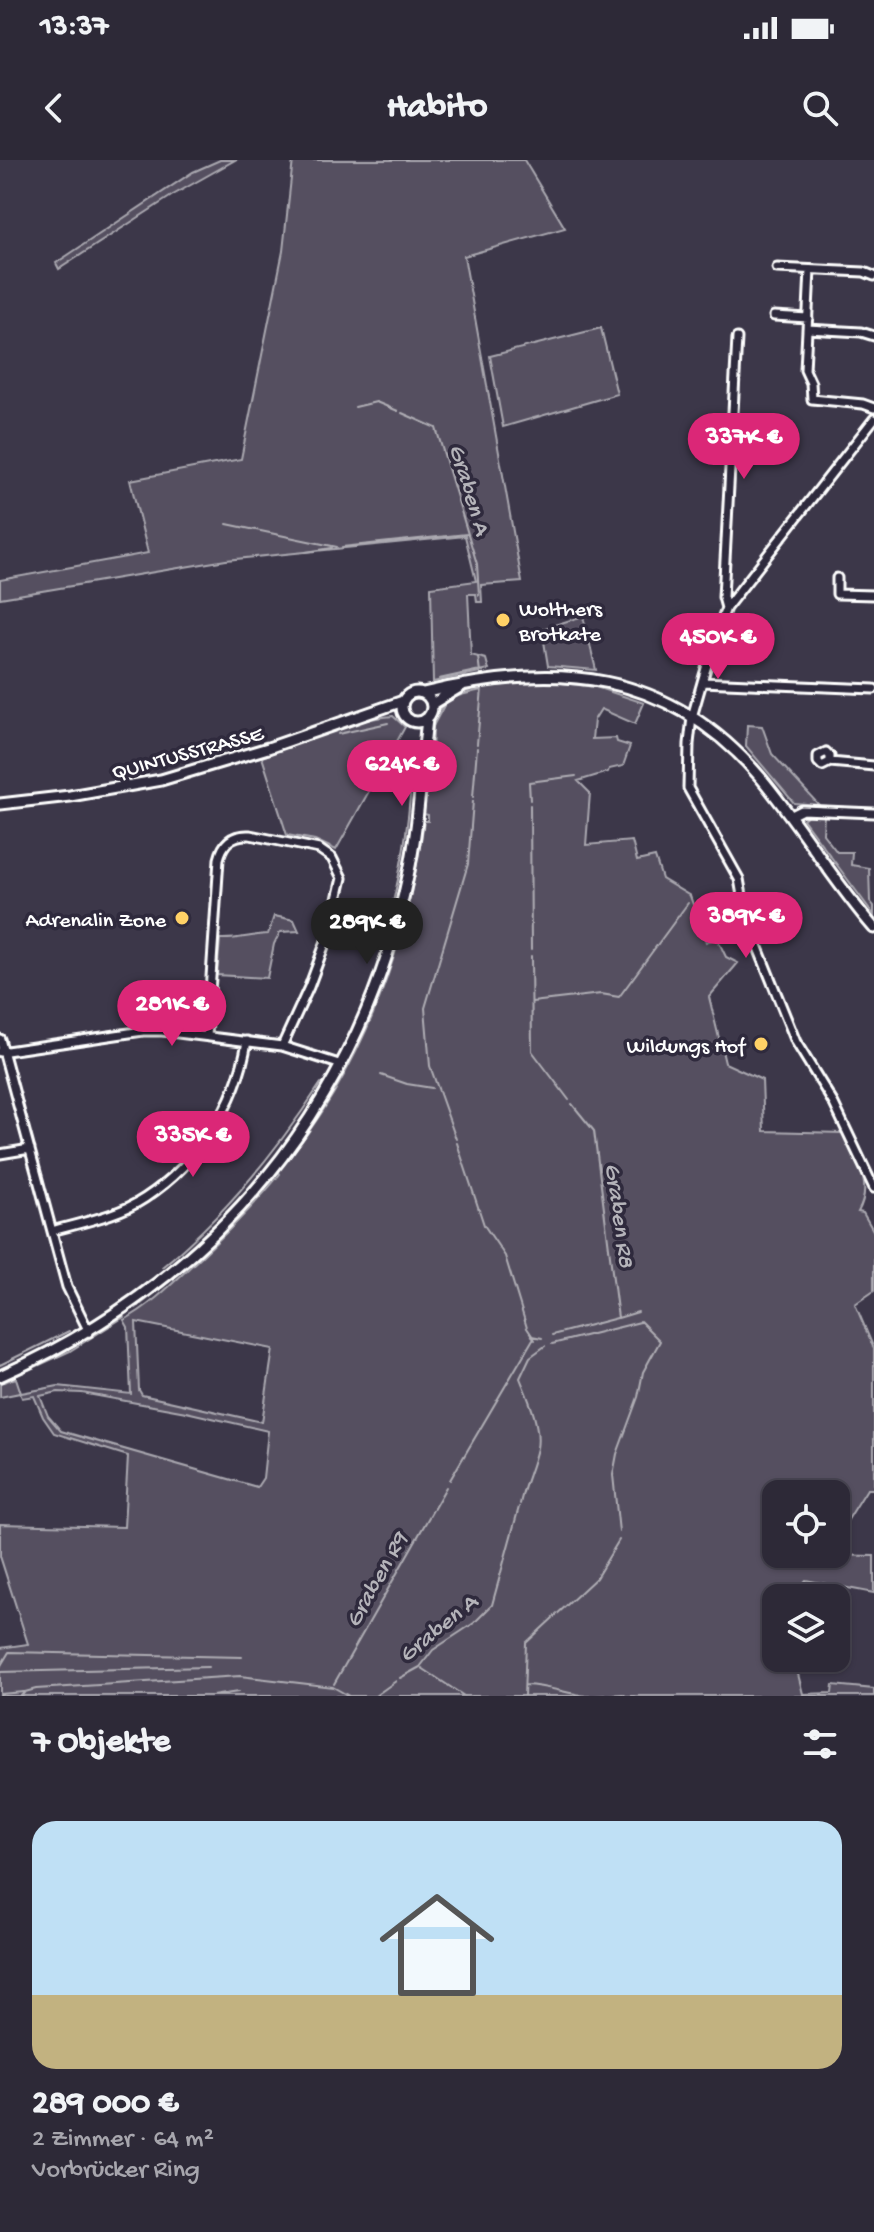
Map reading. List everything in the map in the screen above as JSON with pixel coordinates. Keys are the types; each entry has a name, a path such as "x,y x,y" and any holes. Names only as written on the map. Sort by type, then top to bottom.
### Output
{"main road":[{"path":"422,746 415,722 404,714 403,701 414,692 423,693 455,683 540,675 603,681 646,693 692,717 721,737 748,763 874,928"},
{"path":"432,704 465,684"},
{"path":"0,1376 89,1332 158,1284 235,1213 291,1145 321,1102 342,1065 379,981 402,901 417,824 422,746 427,719 432,712 432,704 423,693"},
{"name":"QUINTUSSTRASSE","path":"0,804 70,796 161,780 218,764 403,701"},
{"name":"QUINTUSSTRASSE","path":"378,711 404,714"},
{"path":"415,722 427,719"}],"street":[{"path":"777,268 864,272 874,276"},
{"path":"810,270 805,370 811,383 812,399 874,408"},
{"path":"774,316 808,318"},
{"path":"807,329 861,332 874,336"},
{"path":"726,608 723,597 737,338"},
{"path":"874,419 726,608 692,717 688,759 691,796 739,879 746,918 796,1042 834,1104 874,1188"},
{"path":"837,578 837,594 874,595"},
{"path":"702,682 874,689"},
{"path":"830,762 874,766"},
{"path":"790,816 802,810 874,813"},
{"path":"207,1036 219,859 223,846 229,840 250,835 325,852 337,864 342,878 329,933 282,1046"},
{"path":"2,1052 143,1031 282,1046 342,1065"},
{"path":"0,1039 71,1299 89,1332"},
{"path":"52,1231 100,1218 132,1204 181,1169 215,1128 235,1082 247,1041"},
{"path":"0,1154 30,1149"}],"shaded area":[{"path":"220,160 235,160 173,195 59,269 56,263 193,172"},
{"path":"293,160 524,160 565,228 464,256 522,582 481,585 482,602 477,602 476,594 468,594 471,655 486,659 489,670 433,682 431,587 476,581 465,536 226,560 0,598 0,580 148,553 130,480 241,459 283,251"},
{"path":"601,328 617,394 503,427 490,356"},
{"path":"583,616 596,670 548,666 542,629"},
{"path":"544,681 596,687 644,703 635,724 601,709 594,720 592,739 616,738 617,742 630,746 623,766 578,781 590,793 586,845 632,841 637,861 655,857 662,879 690,896 706,942 717,938 726,957 738,963 709,997 725,1063 762,1080 764,1131 843,1133 858,1162 864,1192 858,1212 863,1213 874,1232 874,1291 855,1304 874,1349 874,1489 867,1489 850,1516 850,1480 762,1480 762,1568 850,1568 850,1556 874,1556 874,1593 850,1588 850,1584 806,1580 802,1584 762,1584 762,1672 798,1672 803,1694 832,1693 833,1685 874,1689 874,1696 0,1696 0,1648 28,1644 0,1556 0,1524 124,1527 128,1456 54,1433 34,1396 22,1398 20,1393 0,1397 0,1383 16,1378 21,1393 58,1386 131,1394 128,1327 124,1320 149,1304 236,1223 280,1174 278,1171 308,1133 356,1051 392,962 416,869 424,821 428,821 428,815 424,814 426,792 431,791 433,726 448,698 476,688","holes":["136,1322 273,1349 262,1422 142,1395 139,1390","58,1392 82,1393 268,1431 263,1478 257,1487 61,1431 48,1416 40,1396"]},
{"path":"393,716 405,727 336,850 315,840 287,835 262,757 343,726"},
{"path":"747,725 762,726 772,754 819,805 794,803 746,746"},
{"path":"808,815 824,815 823,834 837,852 852,852 851,865 869,868 870,901 874,906 874,915 803,819"},
{"path":"274,916 294,920 299,931 280,932 274,944 267,978 217,975 220,939 268,934"}],"waterway":[{"name":"Graben A","path":"355,407 376,402 398,411"},
{"name":"Graben A","path":"402,413 436,428 477,564 479,595"},
{"path":"227,524 337,547"},
{"path":"342,547 467,534"},
{"path":"306,552 332,548"},
{"name":"Graben A","path":"478,657 480,672"},
{"path":"439,679 480,670"},
{"name":"Graben A","path":"477,744 482,688"},
{"path":"430,743 435,719 444,704 458,696 482,690"},
{"path":"338,734 388,723"},
{"path":"389,918 406,833 412,746"},
{"name":"Graben A","path":"473,797 477,748"},
{"name":"Graben R8","path":"530,800 529,782 576,776"},
{"name":"Graben A","path":"456,1139 430,1066 425,1008 468,864 473,801"},
{"name":"Graben R8","path":"530,805 531,950"},
{"path":"532,1002 601,994 619,997 688,903"},
{"name":"Graben R8","path":"531,956 532,1051 569,1100"},
{"path":"381,1075 432,1088"},
{"path":"162,1267 208,1226 249,1181 321,1083"},
{"name":"Graben R8","path":"572,1104 594,1131 618,1318 638,1312"},
{"name":"Graben A","path":"457,1143 484,1225 505,1256 527,1328 535,1340"},
{"path":"136,1308 189,1266 265,1191"},
{"path":"0,1383 70,1351 124,1317"},
{"path":"552,1335 617,1318"},
{"name":"Graben R8","path":"619,1532 613,1475 617,1454 638,1397 643,1372 660,1341 640,1321"},
{"path":"552,1344 640,1322"},
{"path":"0,1365 69,1331"},
{"name":"Graben R9","path":"532,1336 542,1338"},
{"name":"Graben R9","path":"450,1480 533,1339"},
{"name":"Graben A","path":"520,1504 538,1439 533,1412 520,1378 530,1357 545,1346"},
{"name":"Graben R9","path":"334,1684 446,1487"},
{"name":"Graben A","path":"400,1678 420,1667 433,1650 474,1623 492,1605 519,1507"},
{"name":"Graben R8","path":"524,1696 526,1643 596,1578 619,1540"},
{"path":"0,1667 9,1652 242,1657"},
{"path":"0,1672 208,1667"},
{"path":"422,1668 464,1696"},
{"path":"21,1696 36,1689 240,1676 333,1687 349,1696"},
{"name":"Graben A","path":"375,1696 396,1681"},
{"path":"525,1685 586,1696"},
{"path":"0,1694 24,1692"},
{"path":"212,1696 238,1692"},
{"path":"594,1696 626,1696"}],"place":[{"name":"Wolthers Brotkate","path":"503,620"},
{"name":"Adrenalin Zone","path":"182,918"},
{"name":"Wildungs Hof","path":"761,1044"}]}
